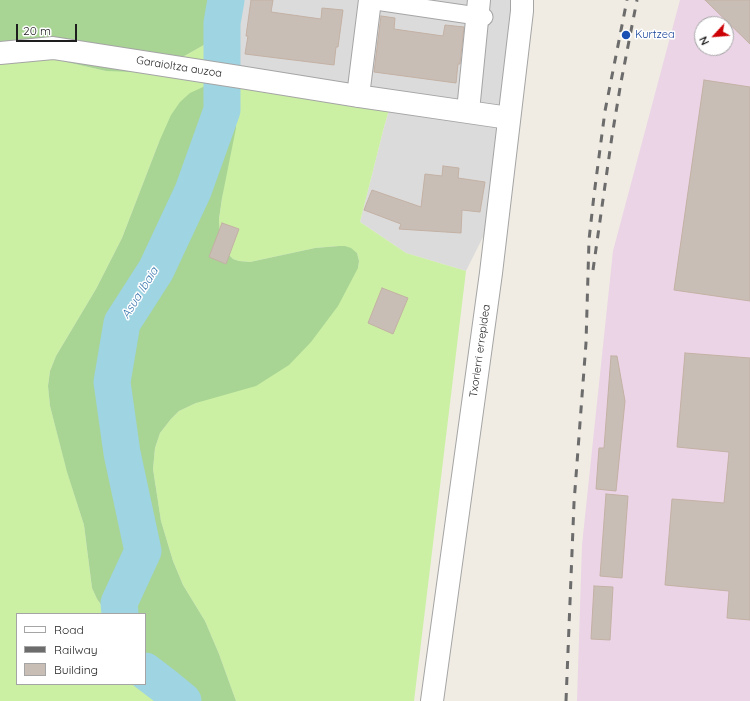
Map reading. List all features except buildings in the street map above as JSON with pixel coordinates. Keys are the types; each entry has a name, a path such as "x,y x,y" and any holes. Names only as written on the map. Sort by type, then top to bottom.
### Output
{"street":[{"path":"358,96 370,0 480,11 468,111"},
{"name":"Txorierri errepidea","path":"432,701 491,273 522,11 522,0"},
{"name":"Garaioltza auzoa","path":"0,53 53,48 509,118"}],"shaded area":[{"path":"240,0 511,0 508,53 488,227 466,271 406,253 360,222 389,110 231,78"},
{"path":"680,0 750,0 750,701 577,701 582,545 613,251"}],"green space":[{"path":"0,0 231,0 227,32 179,59 157,68 135,72 106,71 44,57 0,54"},
{"path":"227,32 228,79 159,142 122,238 96,289 56,356 50,371 48,386 50,406 67,471 84,525 92,588 97,599 107,613 16,613 16,685 146,685 146,670 164,701 0,701 0,54 44,57 106,71 179,59"},
{"path":"231,78 389,110 360,222 406,253 466,271 414,701 236,701 205,621 183,585 173,561 161,521 153,469 155,448 160,433 179,411 196,403 358,268 359,261 357,253 345,246 315,248 250,262 233,259 225,251 220,236 219,219 222,198"},
{"path":"231,78 236,100 236,128 219,219 220,236 225,251 233,259 250,262 315,248 345,246 351,248 357,253 359,261 358,268 338,306 311,342 289,365 256,386 196,403 179,411 160,433 155,448 153,469 161,521 173,561 183,585 205,621 236,701 164,701 146,670 146,613 107,613 97,599 92,588 84,525 67,472 50,406 48,386 50,371 56,356 96,289 122,238 171,115 180,102 190,93 214,82"}],"waterway":[{"name":"Asua Ibaia","path":"120,613 119,603 143,551 122,453 112,382 122,323 156,270 193,191 222,110 222,23 226,0"},
{"name":"Asua Ibaia","path":"146,672 183,701"}],"railway":[{"path":"566,701 574,503 586,343 589,240 605,111 627,0"},
{"path":"593,270 612,136 637,0"}],"place":[{"name":"Kurtzea","path":"626,35"}]}
